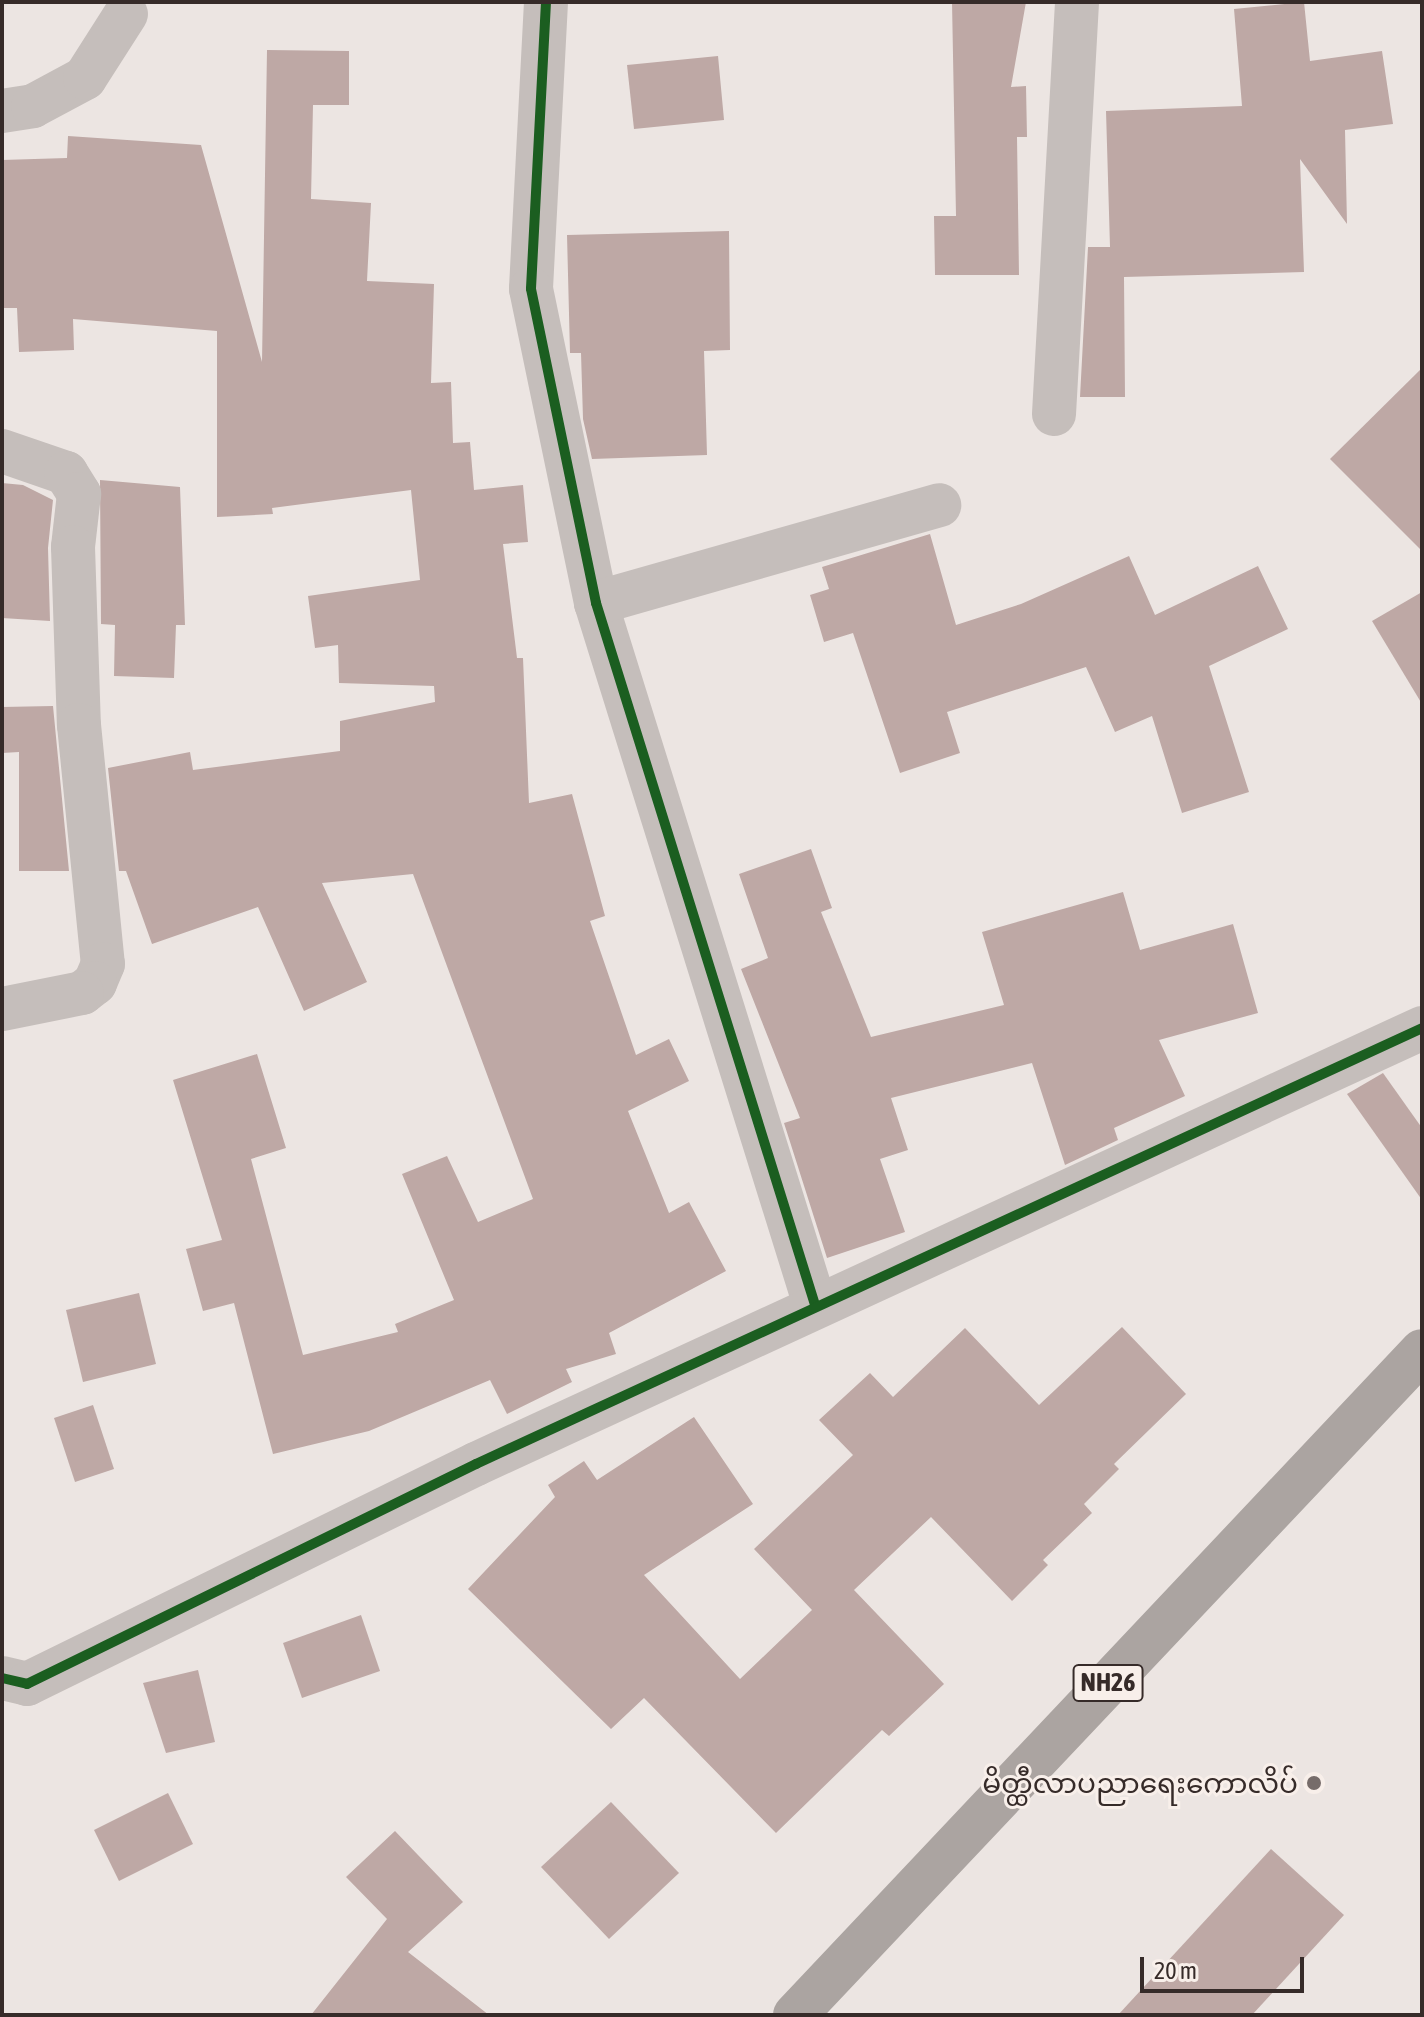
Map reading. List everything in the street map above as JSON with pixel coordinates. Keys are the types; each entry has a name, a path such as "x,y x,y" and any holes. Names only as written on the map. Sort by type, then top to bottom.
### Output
{"highway":[{"name":"NH26","path":"795,2015 1422,1351"}],"street":[{"path":"546,2 531,289 596,603 815,1305"},
{"path":"1054,414 1077,2"},
{"path":"2,111 33,106 85,78 126,14"},
{"path":"2,451 66,473 79,494 73,547 79,725 103,964 95,983 82,993 2,1009"},
{"path":"596,603 939,505"},
{"path":"10,1687 815,1305 1206,1131 1422,1028"}],"building":[{"path":"952,2 1026,2 1011,87 1026,86 1027,137 1017,137 1019,275 935,275 934,216 956,216"},
{"path":"1304,2 1310,61 1382,51 1393,124 1345,130 1347,224 1300,159 1304,272 1124,277 1125,397 1080,397 1088,247 1110,247 1106,111 1242,106 1234,9"},
{"path":"267,50 349,51 349,105 313,105 311,199 371,203 367,281 434,284 431,383 451,382 453,443 470,442 474,490 523,485 528,542 503,544 517,658 523,658 529,803 572,794 605,916 590,921 636,1055 669,1039 689,1081 628,1111 669,1213 689,1202 726,1271 609,1333 616,1354 566,1369 572,1382 507,1414 490,1380 369,1431 273,1454 234,1303 203,1311 186,1249 222,1240 173,1080 257,1054 286,1148 251,1159 303,1355 398,1332 395,1324 454,1300 402,1174 447,1156 478,1222 533,1199 413,874 322,883 367,982 304,1011 258,907 152,944 126,871 119,871 108,768 190,752 193,770 340,751 340,721 435,702 434,686 339,683 338,645 315,648 308,596 420,580 411,490 272,508 273,514 217,517 217,331 73,319 74,350 19,352 17,308 2,308 2,160 67,158 68,136 201,145 262,362"},
{"path":"718,56 724,120 634,129 627,65"},
{"path":"729,231 730,350 704,351 707,455 592,459 583,419 581,353 570,353 567,235"},
{"path":"1422,368 1422,551 1330,459"},
{"path":"100,480 180,487 185,625 176,625 174,678 114,676 115,625 101,624"},
{"path":"2,483 23,485 53,500 48,548 50,621 2,618"},
{"path":"930,534 956,625 1021,604 1129,556 1155,615 1258,566 1288,629 1209,666 1249,792 1182,813 1152,716 1115,732 1086,667 947,712 960,753 900,773 853,633 824,642 810,595 829,589 822,567"},
{"path":"1422,592 1422,704 1372,621"},
{"path":"53,706 69,871 19,871 19,752 2,753 2,707"},
{"path":"811,849 832,908 821,912 871,1037 1004,1005 982,932 1123,892 1140,950 1233,924 1258,1013 1159,1040 1185,1096 1114,1128 1118,1140 1065,1165 1032,1063 891,1098 908,1150 880,1159 905,1232 827,1258 784,1123 800,1118 741,969 768,958 739,874"},
{"path":"1383,1073 1422,1128 1422,1200 1347,1094"},
{"path":"139,1293 156,1364 83,1382 66,1310"},
{"path":"1122,1327 1186,1394 1114,1464 1119,1469 1084,1504 1092,1513 1043,1560 1048,1565 1012,1601 931,1517 854,1590 944,1684 889,1736 882,1730 776,1833 644,1698 611,1729 468,1589 555,1497 548,1485 584,1461 597,1480 694,1417 753,1504 644,1575 740,1679 812,1610 754,1549 853,1455 819,1420 870,1373 893,1397 965,1328 1039,1405"},
{"path":"93,1405 114,1469 75,1482 54,1418"},
{"path":"361,1615 380,1671 302,1698 283,1643"},
{"path":"198,1670 215,1742 166,1753 143,1683"},
{"path":"168,1793 193,1844 119,1881 94,1830"},
{"path":"611,1802 679,1873 609,1939 541,1867"},
{"path":"395,1831 463,1902 408,1952 489,2015 311,2015 387,1919 346,1877"},
{"path":"1271,1849 1344,1915 1252,2015 1118,2015"}],"cycle path":[{"path":"546,2 531,289 596,603 815,1305"},
{"path":"2,1678 27,1684 476,1464 1422,1028"}],"place":[{"name":"မိတ္ထီလာပညာရေးကောလိပ်","path":"1314,1783"}]}
